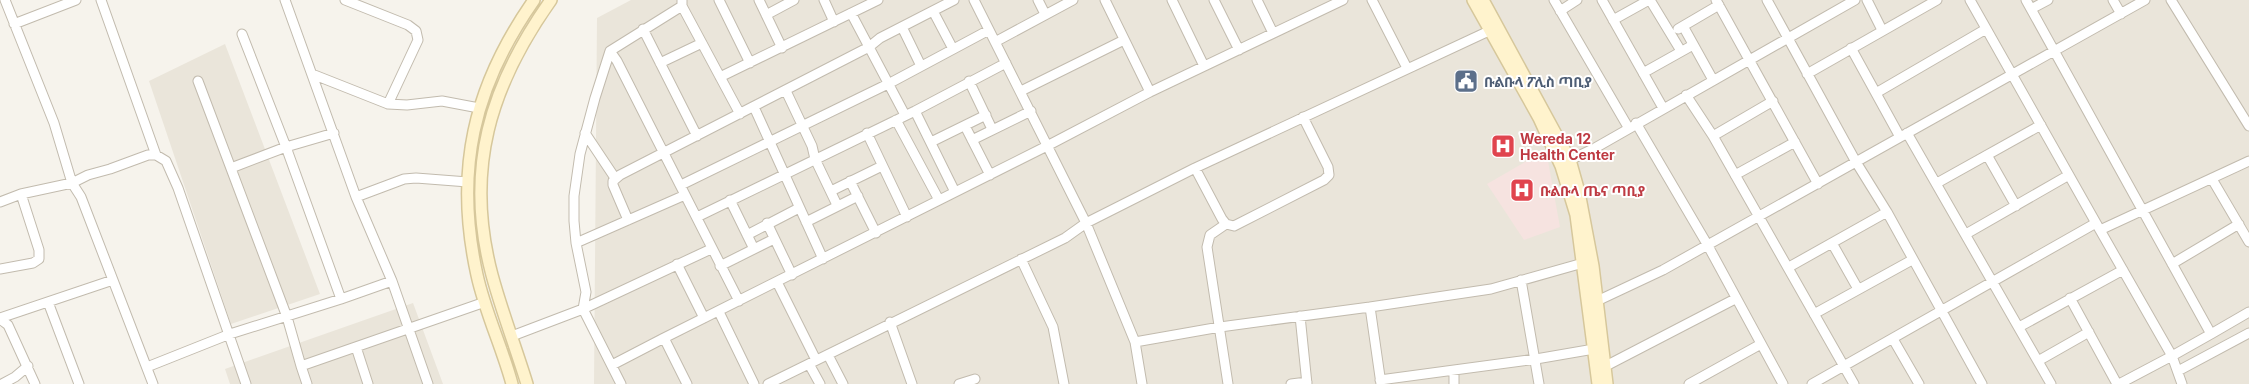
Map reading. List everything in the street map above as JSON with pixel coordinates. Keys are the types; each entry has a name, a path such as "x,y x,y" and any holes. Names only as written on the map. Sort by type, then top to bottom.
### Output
{"main road":[{"path":"512,384 477,275 469,221 468,182 470,148 479,108 495,65 516,25 534,0"},
{"path":"527,384 492,275 482,222 484,152 490,118 510,70 528,33 551,0"},
{"path":"1473,0 1539,118 1561,166 1576,215 1594,349 1607,384"},
{"path":"1483,0 1570,160 1583,212 1597,301 1601,368 1598,384"},
{"path":"472,239 485,238"}],"street":[{"path":"5,0 54,123 72,183 81,197 153,384"},
{"path":"14,24 76,0"},
{"path":"101,0 156,155"},
{"path":"285,0 356,197 392,281 428,384"},
{"path":"347,0 408,25 416,31 418,40 388,104"},
{"path":"719,0 750,63"},
{"path":"759,0 782,48"},
{"path":"766,15 794,0"},
{"path":"824,0 834,22"},
{"path":"720,77 851,14 865,3 878,0"},
{"path":"628,220 612,185 616,178 786,91 869,47 880,38 954,0"},
{"path":"974,0 1086,222 1135,342 1142,384"},
{"path":"1038,0 1045,14"},
{"path":"995,42 1073,0"},
{"path":"1105,0 1150,92"},
{"path":"1172,0 1204,66"},
{"path":"1214,0 1239,50"},
{"path":"1257,0 1273,33"},
{"path":"1314,0 1319,10"},
{"path":"612,365 1048,146 1150,92 1343,0"},
{"path":"1372,0 1408,68"},
{"path":"1554,0 1707,244 1735,299 1783,384"},
{"path":"1560,11 1578,0"},
{"path":"1602,0 1663,108"},
{"path":"1613,20 1650,0 1681,51"},
{"path":"1767,0 1982,384"},
{"path":"1570,160 1595,148 1632,125 1855,0"},
{"path":"1866,0 1882,30"},
{"path":"1807,74 1937,0"},
{"path":"1970,0 2172,356 2182,384"},
{"path":"2026,0 2211,334"},
{"path":"2032,9 2048,0"},
{"path":"2113,0 2121,14"},
{"path":"1597,301 1663,270 2013,76 2055,50 2145,0"},
{"path":"2171,0 2249,126"},
{"path":"1670,34 1717,2 1818,184"},
{"path":"621,384 583,309 586,292 576,243 574,196 585,133 610,51 682,3 740,114"},
{"path":"933,11 953,49"},
{"path":"851,14 890,83 905,115"},
{"path":"1682,26 1713,80"},
{"path":"902,27 921,66"},
{"path":"643,29 697,136"},
{"path":"1876,93 1986,29"},
{"path":"681,185 890,83 989,30"},
{"path":"768,384 890,322 1021,260 1071,234 1086,222 1195,168 1491,30"},
{"path":"242,34 286,147 341,299"},
{"path":"1021,91 1124,40"},
{"path":"660,63 702,42"},
{"path":"1643,73 1693,45"},
{"path":"1851,48 1876,93 1937,183 2052,384"},
{"path":"610,51 665,153 711,249 739,301"},
{"path":"697,217 915,111 1006,63"},
{"path":"312,74 388,104 407,106 442,101 479,108"},
{"path":"198,81 287,317 307,384"},
{"path":"969,82 992,129"},
{"path":"786,91 837,205"},
{"path":"1686,95 1713,136 1854,384"},
{"path":"1713,136 1773,101"},
{"path":"754,107 823,259"},
{"path":"915,111 955,192"},
{"path":"972,140 1031,111"},
{"path":"931,142 986,115"},
{"path":"1195,168 1226,224 1234,226 1324,180 1329,175 1328,167 1303,117"},
{"path":"896,120 938,200"},
{"path":"1937,183 2041,125"},
{"path":"965,126 990,175"},
{"path":"231,168 286,147 334,133"},
{"path":"585,133 616,178"},
{"path":"867,133 907,217"},
{"path":"1735,175 1795,142"},
{"path":"0,202 21,194 72,183 96,172 148,155 156,155 166,161 178,188 246,384"},
{"path":"1987,155 2016,206"},
{"path":"1812,384 1993,281 2098,226 2142,210 2249,161"},
{"path":"830,191 882,166"},
{"path":"1966,234 2069,175"},
{"path":"356,197 404,179 416,178 468,182"},
{"path":"2212,179 2249,242"},
{"path":"850,181 876,233"},
{"path":"0,269 33,262 39,258 40,250 21,194"},
{"path":"576,243 685,195"},
{"path":"806,222 858,196"},
{"path":"730,200 754,249"},
{"path":"747,235 799,208"},
{"path":"1789,268 1887,212"},
{"path":"767,224 792,275"},
{"path":"1226,224 1210,235 1207,247 1228,384"},
{"path":"2172,264 2239,224"},
{"path":"720,266 774,238"},
{"path":"1832,242 1858,289"},
{"path":"512,336 583,309 711,249"},
{"path":"1021,260 1053,327 1064,384"},
{"path":"1814,314 1912,260"},
{"path":"1135,342 1220,326 1370,308 1491,289 1583,263"},
{"path":"677,264 704,318"},
{"path":"2019,327 2123,270"},
{"path":"0,319 113,280"},
{"path":"1521,280 1539,384"},
{"path":"147,367 230,334 287,317 392,281"},
{"path":"777,282 820,384"},
{"path":"2070,298 2118,384 2249,312"},
{"path":"1601,368 1735,299"},
{"path":"48,302 79,384"},
{"path":"301,366 485,302"},
{"path":"1370,308 1380,382 1454,370 1536,360 1594,349"},
{"path":"719,312 754,384"},
{"path":"1291,384 1307,383 1300,316"},
{"path":"0,319 8,325 35,384"},
{"path":"890,322 912,384"},
{"path":"2038,360 2089,332"},
{"path":"2178,371 2249,333"},
{"path":"664,338 687,384"},
{"path":"1892,338 1919,384"},
{"path":"1689,384 1761,344"},
{"path":"356,347 368,384"},
{"path":"828,354 843,384"},
{"path":"2,384 15,377 28,366"},
{"path":"1454,370 1454,384"},
{"path":"959,384 975,379"}],"shaded area":[{"path":"631,0 2249,0 2249,384 594,384 597,18"},
{"path":"225,44 320,294 231,324 149,81"},
{"name":"ቡልቡላ ጤና ጣቢያ","path":"1546,150 1560,227 1524,240 1487,184"},
{"path":"413,303 443,384 230,384 225,369"}],"place":[{"name":"ቡልቡላ ፖሊስ ጣቢያ","path":"1466,81"},
{"name":"Wereda 12 Health Center","path":"1503,146"},
{"name":"ቡልቡላ ጤና ጣቢያ","path":"1522,190"}]}
